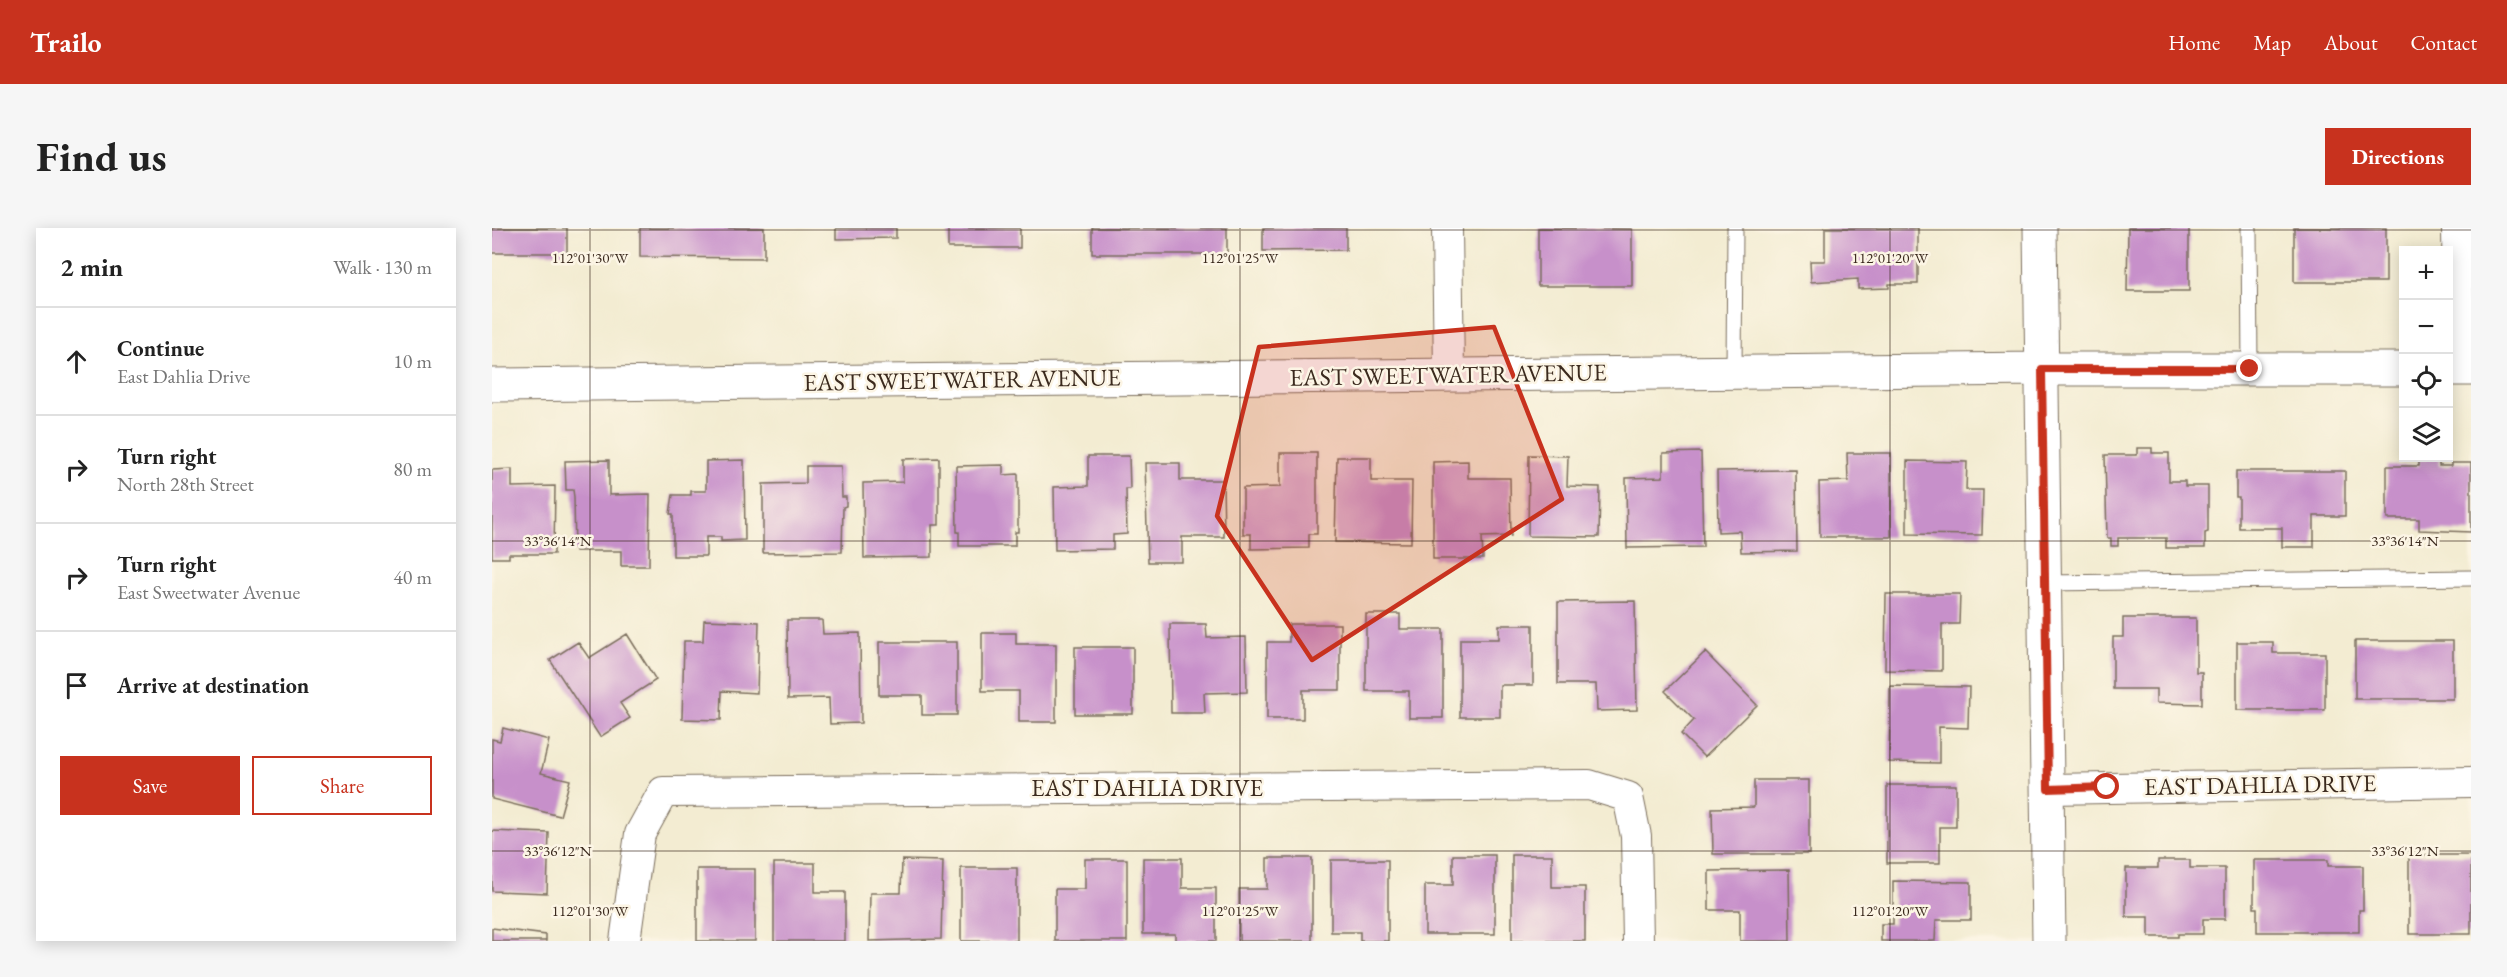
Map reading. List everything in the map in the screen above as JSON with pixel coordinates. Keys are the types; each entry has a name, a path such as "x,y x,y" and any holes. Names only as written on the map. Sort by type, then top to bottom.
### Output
{"street":[{"path":"1447,228 1449,374"},
{"path":"2040,228 2049,941"},
{"path":"2457,228 2459,369"},
{"name":"EAST SWEETWATER AVENUE","path":"492,385 2042,369 2399,369"},
{"name":"EAST DAHLIA DRIVE","path":"2048,789 2471,782"},
{"name":"EAST DAHLIA DRIVE","path":"625,941 640,834 663,792 1589,785 1628,796 1636,836 1638,941"}],"lane":[{"path":"1734,372 1735,228"},
{"path":"2249,228 2250,369"},
{"path":"2045,583 2471,578"}],"highlighted area":[{"path":"1494,327 1562,499 1312,660 1217,516 1259,347"}],"building":[{"path":"492,228 567,228 567,253 492,253"},
{"path":"640,228 764,228 764,258 640,257"},
{"path":"836,228 896,228 896,238 836,239"},
{"path":"948,228 1020,228 1020,248 948,248"},
{"path":"1092,228 1227,228 1227,254 1092,254"},
{"path":"1263,228 1346,228 1346,250 1263,251"},
{"path":"1538,228 1632,229 1632,286 1538,286"},
{"path":"1825,228 1918,228 1918,284 1889,284 1889,288 1858,289 1858,279 1811,282 1810,261 1825,261"},
{"path":"2128,228 2189,228 2189,291 2127,291"},
{"path":"2294,228 2386,228 2386,282 2294,282"},
{"path":"2137,448 2152,448 2152,453 2169,453 2169,481 2185,481 2185,486 2208,486 2208,532 2205,533 2205,548 2166,548 2166,538 2118,538 2118,546 2111,546 2111,538 2107,538 2105,455 2137,455"},
{"path":"1701,452 1703,547 1627,548 1626,478 1663,477 1663,453"},
{"path":"1280,453 1317,453 1317,534 1309,534 1309,548 1251,549 1251,534 1243,534 1243,488 1280,487"},
{"path":"1847,453 1891,453 1891,537 1820,537 1819,482 1848,481"},
{"path":"1529,455 1568,456 1567,486 1600,487 1599,537 1528,536"},
{"path":"1088,456 1129,456 1130,489 1126,489 1127,534 1113,535 1113,549 1055,550 1054,487 1088,486"},
{"path":"1337,457 1371,457 1371,481 1412,481 1411,543 1335,542"},
{"path":"939,458 939,525 932,525 932,557 864,558 863,483 903,482 903,459"},
{"path":"609,460 609,495 650,494 649,566 621,566 621,551 575,551 574,497 573,490 566,490 565,461"},
{"path":"744,460 745,540 721,541 721,537 706,537 706,556 673,556 673,514 670,514 673,495 691,495 691,491 706,491 706,461"},
{"path":"1468,461 1468,478 1510,478 1511,536 1482,537 1483,559 1433,559 1433,462"},
{"path":"1907,461 1967,462 1966,490 1983,490 1982,535 1907,534"},
{"path":"2419,462 2439,462 2439,466 2451,466 2451,463 2471,463 2471,532 2419,530 2419,519 2387,519 2387,466 2419,466"},
{"path":"1145,463 1180,463 1180,480 1223,480 1224,537 1182,537 1182,562 1148,562"},
{"path":"1003,465 1003,475 1018,474 1018,532 1015,532 1015,546 959,546 956,466"},
{"path":"806,466 841,466 842,497 846,497 846,506 843,507 842,552 763,553 763,484 806,483"},
{"path":"512,469 512,487 555,486 554,554 509,554 509,558 492,558 492,470"},
{"path":"1796,470 1797,551 1741,552 1740,531 1718,532 1717,471"},
{"path":"2236,471 2345,471 2345,516 2314,516 2314,547 2282,547 2282,528 2239,528"},
{"path":"1886,594 1960,594 1959,624 1942,624 1942,671 1885,670"},
{"path":"1635,601 1637,710 1597,711 1596,684 1558,684 1558,602"},
{"path":"1366,614 1400,614 1400,629 1443,629 1443,718 1409,718 1409,691 1366,691"},
{"path":"2123,618 2196,618 2196,672 2202,672 2202,704 2156,703 2156,689 2113,689 2113,637 2123,637"},
{"path":"704,620 759,622 757,693 722,691 721,720 682,719 684,641 703,641"},
{"path":"787,620 822,620 823,634 860,633 861,723 830,724 829,698 788,699"},
{"path":"1170,624 1206,624 1207,638 1246,637 1247,692 1204,693 1205,713 1171,713"},
{"path":"1289,624 1340,624 1340,690 1303,690 1303,719 1267,719 1267,642 1289,642"},
{"path":"1499,625 1533,625 1533,685 1500,685 1500,717 1460,717 1460,639 1499,639"},
{"path":"982,633 1016,633 1016,644 1056,644 1056,722 1019,722 1019,691 982,691"},
{"path":"627,634 656,680 620,703 630,718 600,737 550,660 578,642 589,658"},
{"path":"2355,641 2453,641 2453,699 2355,699"},
{"path":"879,642 957,642 957,715 922,715 922,695 879,695"},
{"path":"2237,642 2273,642 2273,653 2325,653 2325,710 2237,710"},
{"path":"1075,647 1133,647 1133,714 1075,714"},
{"path":"1705,652 1757,705 1704,757 1681,734 1694,720 1665,691"},
{"path":"1890,686 1969,687 1968,728 1939,727 1939,763 1889,762"},
{"path":"503,728 549,740 541,773 570,780 560,816 492,799 492,739 500,741"},
{"path":"1754,780 1809,780 1809,854 1713,854 1712,808 1754,807"},
{"path":"1887,785 1956,785 1956,827 1940,827 1940,863 1887,863"},
{"path":"492,831 549,833 547,893 492,891"},
{"path":"1453,855 1495,855 1495,934 1425,934 1425,885 1453,885"},
{"path":"1512,855 1552,855 1552,887 1585,887 1585,941 1512,941"},
{"path":"2409,855 2471,855 2471,934 2409,934"},
{"path":"1143,858 1182,858 1182,888 1216,888 1216,941 1175,941 1175,934 1143,934"},
{"path":"1267,858 1312,858 1312,941 1239,941 1239,889 1267,889"},
{"path":"1085,859 1127,859 1127,941 1055,941 1055,889 1085,889"},
{"path":"902,860 943,861 941,939 869,941 870,893 901,893"},
{"path":"1331,860 1388,860 1388,941 1360,941 1360,932 1331,932"},
{"path":"2158,860 2190,860 2190,868 2225,868 2225,919 2203,919 2203,934 2149,937 2149,917 2126,917 2126,868 2158,868"},
{"path":"2254,860 2328,860 2328,866 2363,866 2363,910 2359,910 2359,932 2257,932 2257,908 2254,908"},
{"path":"774,863 815,863 815,892 845,892 845,941 774,941"},
{"path":"961,868 1017,868 1017,941 961,941"},
{"path":"697,869 755,869 755,941 697,941"},
{"path":"1789,870 1790,941 1740,941 1740,910 1709,910 1709,871"},
{"path":"1893,881 1971,882 1971,920 1936,920 1935,941 1881,941 1881,924 1893,924"},
{"path":"492,928 546,935 546,941 492,941"}],"route":[{"path":"2107,787 2048,789 2042,369 2250,369"}]}
